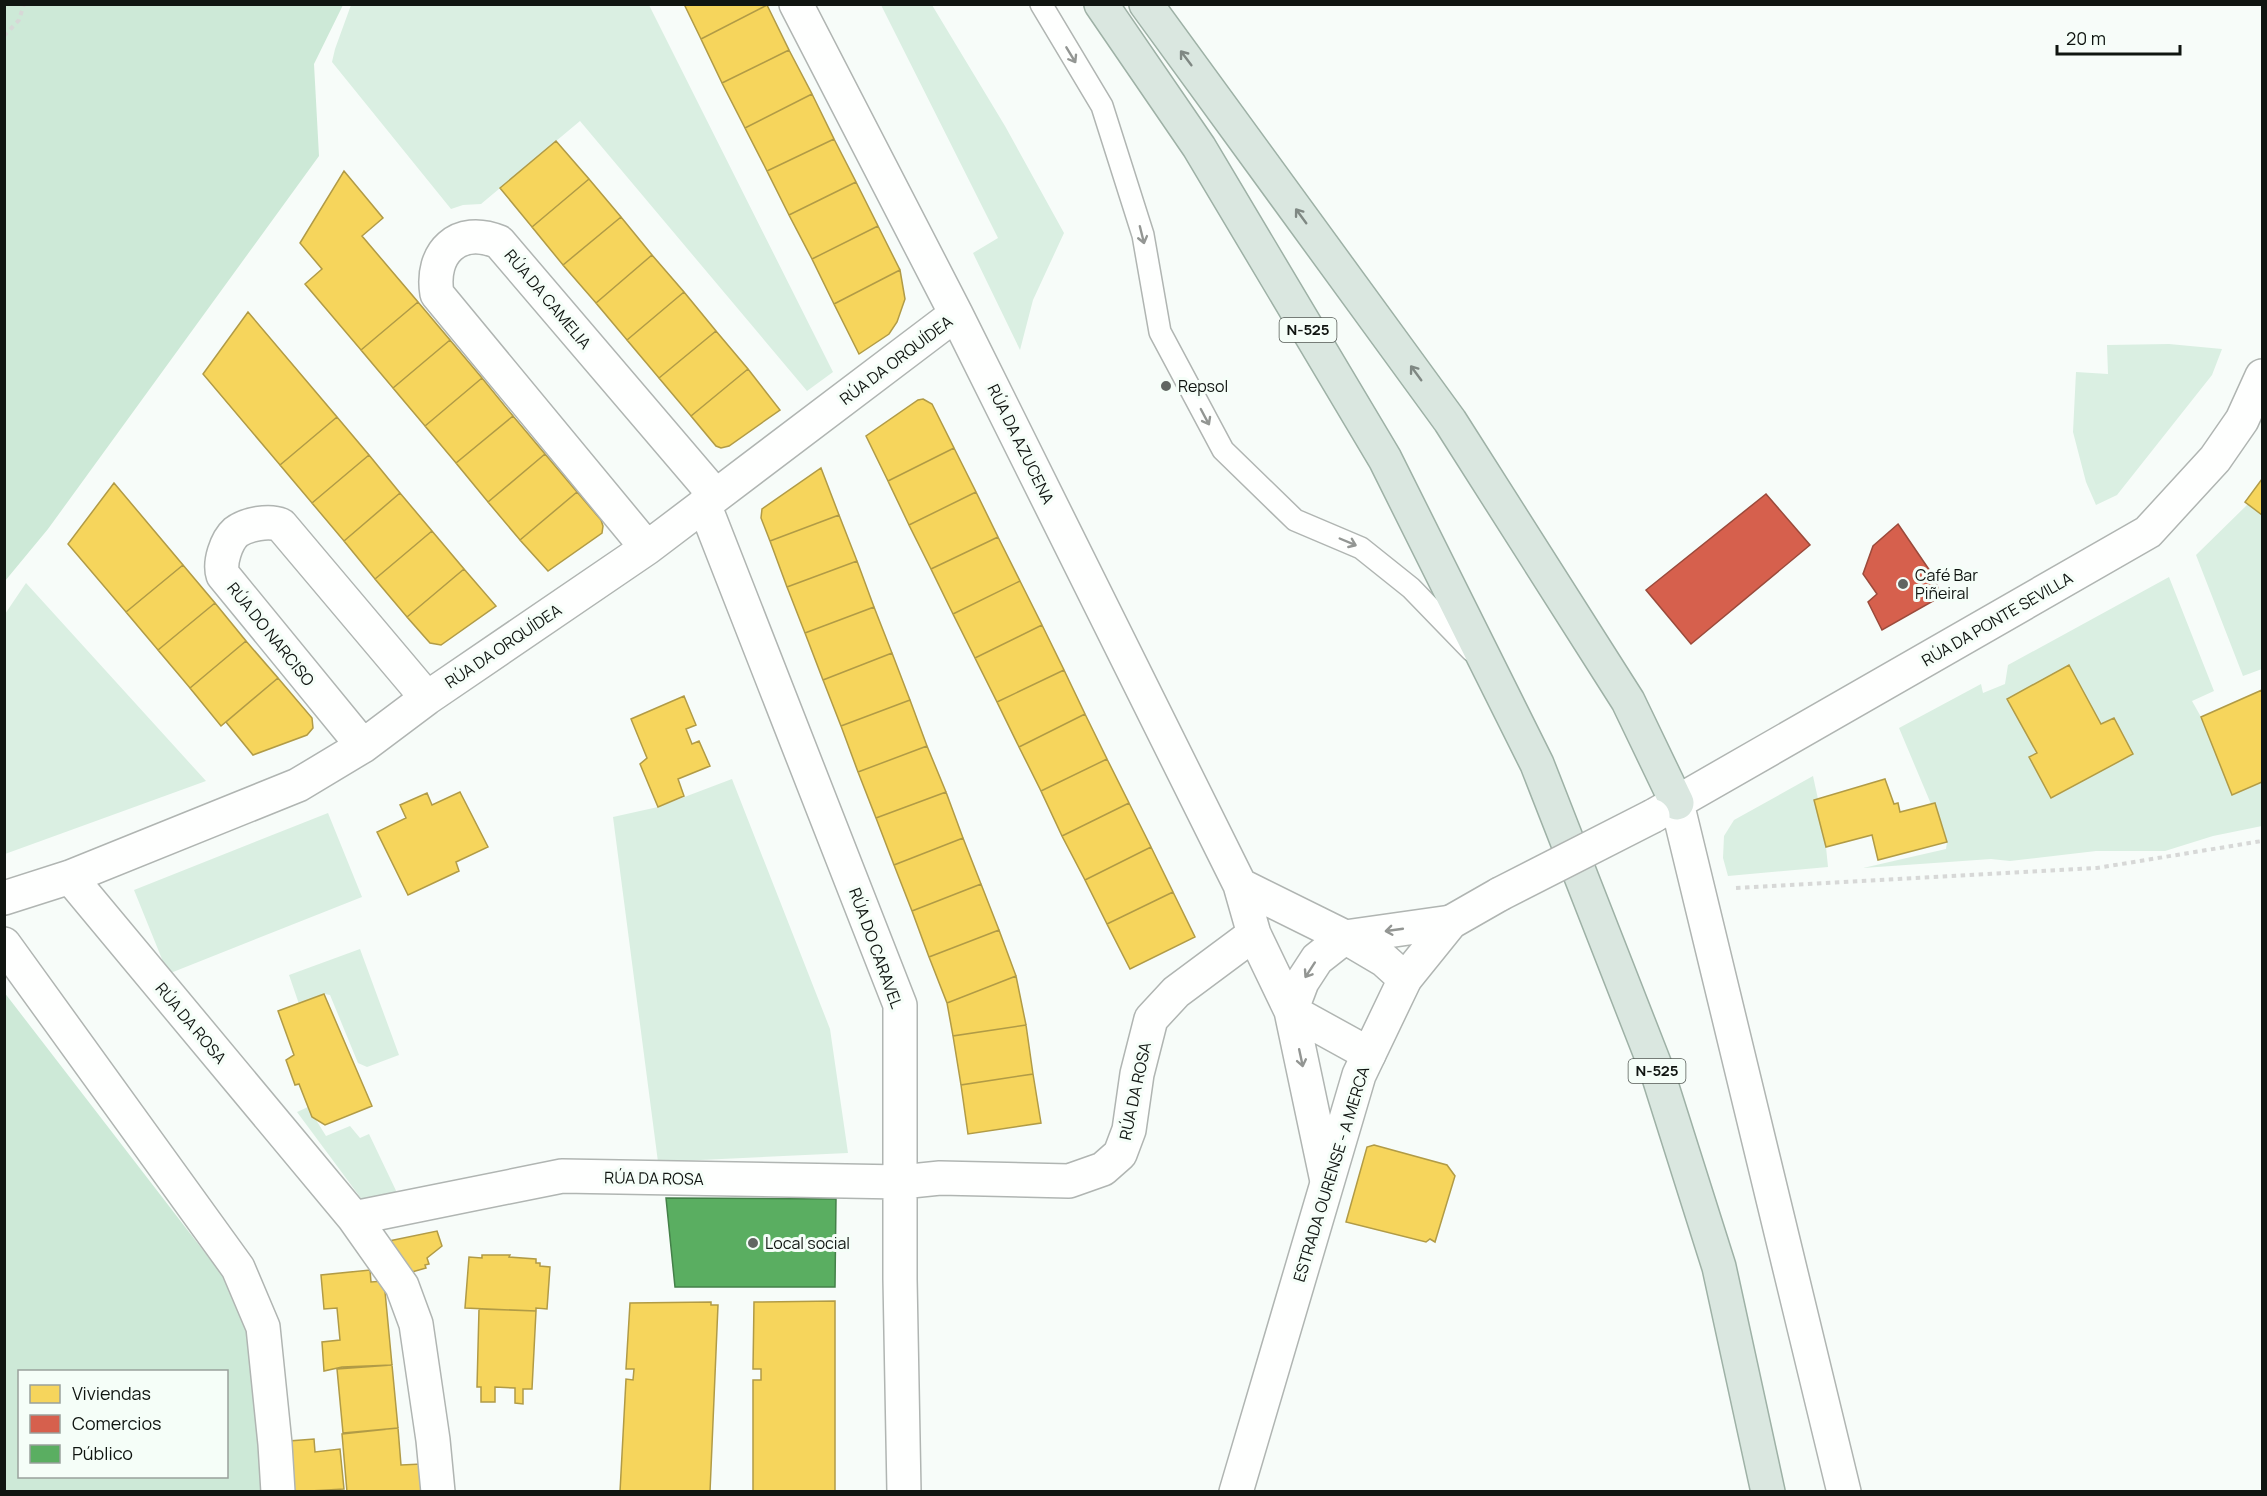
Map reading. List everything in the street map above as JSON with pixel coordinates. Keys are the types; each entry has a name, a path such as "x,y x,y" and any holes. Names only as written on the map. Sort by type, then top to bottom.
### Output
{"highway":[{"name":"N-525","path":"1101,4 1199,147 1385,459 1537,764 1656,1068 1719,1267 1768,1491"},
{"path":"1146,4 1450,421 1628,701 1665,809"}],"street":[{"name":"RÚA DA AZUCENA","path":"796,4 956,314 1240,885 1254,934 1291,1011 1327,1181"},
{"name":"RÚA DA CAMELIA","path":"647,548 437,294 434,280 438,261 450,246 469,237 485,236 499,242 709,499"},
{"name":"RÚA DA ORQUÍDEA","path":"4,898 70,877 298,785 363,746 427,698 647,548 956,314"},
{"name":"RÚA DA PONTE SEVILLA","path":"1665,809 2148,532 2215,459 2242,420 2262,376"},
{"name":"RÚA DO CARAVEL","path":"709,499 900,1005 904,1491"},
{"name":"RÚA DO NARCISO","path":"363,746 223,575 221,568 225,551 232,536 238,531 274,522 282,525 427,698"},
{"path":"1665,809 1699,890 1844,1491"},
{"name":"ESTRADA OURENSE - A MERCA","path":"1236,1491 1359,1075 1405,979 1451,921 1665,809"},
{"name":"RÚA DA ROSA","path":"70,877 354,1218 562,1176 901,1182 940,1178 1069,1181 1103,1169 1120,1154 1129,1130 1137,1074 1151,1019 1176,992 1254,934"},
{"path":"1240,885 1345,937 1384,960 1405,979"},
{"path":"1369,1054 1291,1011 1302,982 1317,959 1345,937 1451,921"},
{"path":"4,944 238,1268 263,1327 278,1491"},
{"path":"354,1218 402,1286 416,1324 438,1491"}],"lane":[{"path":"1041,4 1102,106 1143,235 1160,332 1223,450 1295,520 1361,548 1411,588 1490,669"}],"path":[{"path":"4,36 19,20 24,4"},
{"path":"1699,890 2097,868 2262,841"}],"green space":[{"path":"5,4 343,5 314,64 319,156 48,529 5,581"},
{"path":"351,5 649,5 833,372 807,391 580,121 481,204 463,205 451,209 332,62"},
{"path":"881,5 932,5 1005,126 1064,233 1033,300 1020,350 973,253 998,238"},
{"path":"2169,344 2222,349 2212,375 2117,495 2096,505 2086,482 2073,432 2076,372 2108,374 2107,345"},
{"path":"2248,504 2262,515 2262,669 2243,676 2196,555"},
{"path":"2169,577 2214,691 2192,701 2201,717 2232,795 2262,782 2262,826 2213,836 2165,851 2096,851 2010,861 1991,859 1863,868 1946,849 1947,842 1899,728 1981,684 1983,693 2005,684 2008,665"},
{"path":"26,583 206,781 5,854 5,614"},
{"path":"1813,776 1818,799 1815,800 1826,847 1828,867 1728,876 1723,858 1724,836 1734,820"},
{"path":"732,779 830,1029 848,1153 658,1162 613,817 658,807"},
{"path":"328,813 362,897 168,974 134,890"},
{"path":"360,949 399,1055 367,1067 358,1063 330,995 324,994 299,1004 289,975"},
{"path":"4,992 226,1280 249,1339 262,1491 5,1491"},
{"path":"308,1107 326,1136 350,1126 360,1138 369,1134 400,1199 363,1201 297,1112"}],"building: Viviendas":[{"path":"684,4 766,4 767,5 701,39"},
{"path":"767,5 789,50 722,83 701,39"},
{"path":"789,50 812,94 745,128 722,83"},
{"path":"812,94 834,139 767,171 745,128"},
{"path":"834,139 856,182 789,215 767,171"},
{"path":"556,141 589,179 532,227 500,188"},
{"path":"344,171 383,218 362,236 418,302 361,350 305,284 322,269 300,243"},
{"path":"589,179 621,217 563,265 532,227"},
{"path":"856,182 878,226 812,259 789,215"},
{"path":"621,217 652,255 596,303 563,265"},
{"path":"878,226 900,270 834,304 812,259"},
{"path":"652,255 684,292 627,340 596,303"},
{"path":"900,270 905,299 897,322 889,334 859,354 834,304"},
{"path":"684,292 716,331 659,378 627,340"},
{"path":"418,302 450,340 393,388 361,350"},
{"path":"248,312 337,417 280,465 203,374"},
{"path":"716,331 748,369 691,416 659,378"},
{"path":"450,340 482,378 425,426 393,388"},
{"path":"748,369 780,410 729,446 721,448 716,446 691,416"},
{"path":"482,378 513,416 456,463 425,426"},
{"path":"923,399 932,404 954,448 888,481 866,436 918,400"},
{"path":"513,416 545,454 488,502 456,463"},
{"path":"337,417 369,455 312,503 280,465"},
{"path":"954,448 976,492 909,525 888,481"},
{"path":"545,454 577,492 520,540 488,502"},
{"path":"369,455 400,493 344,541 312,503"},
{"path":"821,468 839,515 770,541 761,518 762,509"},
{"path":"2262,479 2262,515 2245,502"},
{"path":"114,483 183,565 126,612 68,544"},
{"path":"577,492 601,520 602,533 548,571 520,540"},
{"path":"976,492 998,537 931,569 909,525"},
{"path":"400,493 432,531 375,579 344,541"},
{"path":"839,515 857,561 787,587 770,541"},
{"path":"432,531 464,569 407,617 375,579"},
{"path":"998,537 1020,581 953,614 931,569"},
{"path":"857,561 874,607 805,633 787,587"},
{"path":"183,565 215,603 158,650 126,612"},
{"path":"464,569 496,606 441,645 430,643 407,617"},
{"path":"1020,581 1042,625 975,658 953,614"},
{"path":"215,603 246,641 190,688 158,650"},
{"path":"874,607 892,653 823,680 805,633"},
{"path":"1042,625 1064,670 997,702 975,658"},
{"path":"246,641 278,678 221,726 190,688"},
{"path":"892,653 910,700 841,726 823,680"},
{"path":"2069,665 2101,724 2114,718 2133,754 2051,798 2029,757 2037,753 2007,699"},
{"path":"1064,670 1085,714 1019,747 997,702"},
{"path":"278,678 312,718 313,728 307,735 253,755 226,722"},
{"path":"2262,690 2262,782 2232,795 2201,717"},
{"path":"684,696 696,725 686,729 692,744 699,741 710,766 678,779 684,796 658,807 640,764 647,758 631,719"},
{"path":"910,700 927,746 858,772 841,726"},
{"path":"1085,714 1107,759 1041,791 1019,747"},
{"path":"927,746 946,792 876,818 858,772"},
{"path":"1107,759 1129,803 1062,836 1041,791"},
{"path":"1885,779 1894,804 1898,803 1900,812 1935,803 1947,842 1878,860 1872,835 1826,847 1814,800"},
{"path":"460,792 488,847 456,862 459,871 408,895 377,832 406,818 400,805 427,793 432,805"},
{"path":"946,792 963,838 894,865 876,818"},
{"path":"1129,803 1151,847 1085,880 1062,836"},
{"path":"963,838 981,884 912,911 894,865"},
{"path":"1151,847 1173,892 1107,924 1085,880"},
{"path":"981,884 999,930 929,957 912,911"},
{"path":"1173,892 1195,937 1130,969 1107,924"},
{"path":"999,930 1016,976 947,1003 929,957"},
{"path":"1016,976 1026,1025 953,1036 947,1003"},
{"path":"324,994 372,1106 325,1125 312,1117 299,1084 295,1085 286,1060 294,1055 278,1011"},
{"path":"1026,1025 1033,1074 961,1085 953,1036"},
{"path":"1033,1074 1041,1123 968,1134 961,1085"},
{"path":"1374,1145 1447,1165 1455,1176 1435,1242 1430,1239 1426,1242 1346,1222 1367,1147"},
{"path":"437,1231 442,1246 427,1258 429,1264 425,1265 426,1268 412,1272 409,1272 384,1242"},
{"path":"482,1255 510,1255 509,1257 536,1259 536,1263 540,1263 540,1266 550,1267 547,1309 536,1308 536,1311 465,1308 469,1257 482,1258"},
{"path":"370,1270 371,1282 384,1281 392,1365 342,1367 324,1371 322,1342 340,1340 337,1308 324,1309 321,1275"},
{"path":"835,1301 835,1492 753,1492 753,1380 761,1380 761,1369 753,1369 754,1302"},
{"path":"711,1302 711,1305 718,1305 710,1492 620,1492 626,1379 633,1380 634,1369 626,1369 630,1303"},
{"path":"479,1309 536,1311 532,1389 523,1389 523,1404 515,1403 515,1388 495,1387 495,1402 481,1402 481,1387 477,1387"},
{"path":"392,1365 398,1428 343,1433 337,1369"},
{"path":"398,1428 401,1465 422,1464 425,1491 347,1492 342,1434"},
{"path":"314,1439 315,1452 340,1449 344,1489 293,1492 289,1441"}],"building: Comercios":[{"path":"1766,494 1810,545 1691,644 1646,590"},
{"name":"Café Bar Piñeiral","path":"1898,524 1930,571 1942,596 1882,630 1868,602 1877,594 1863,574 1873,546"}],"building: Público":[{"name":"Local social","path":"666,1198 836,1199 835,1287 675,1287"}],"place":[{"name":"Repsol","path":"1166,386"},
{"name":"Café Bar Piñeiral","path":"1903,584"},
{"name":"Local social","path":"753,1243"}]}
